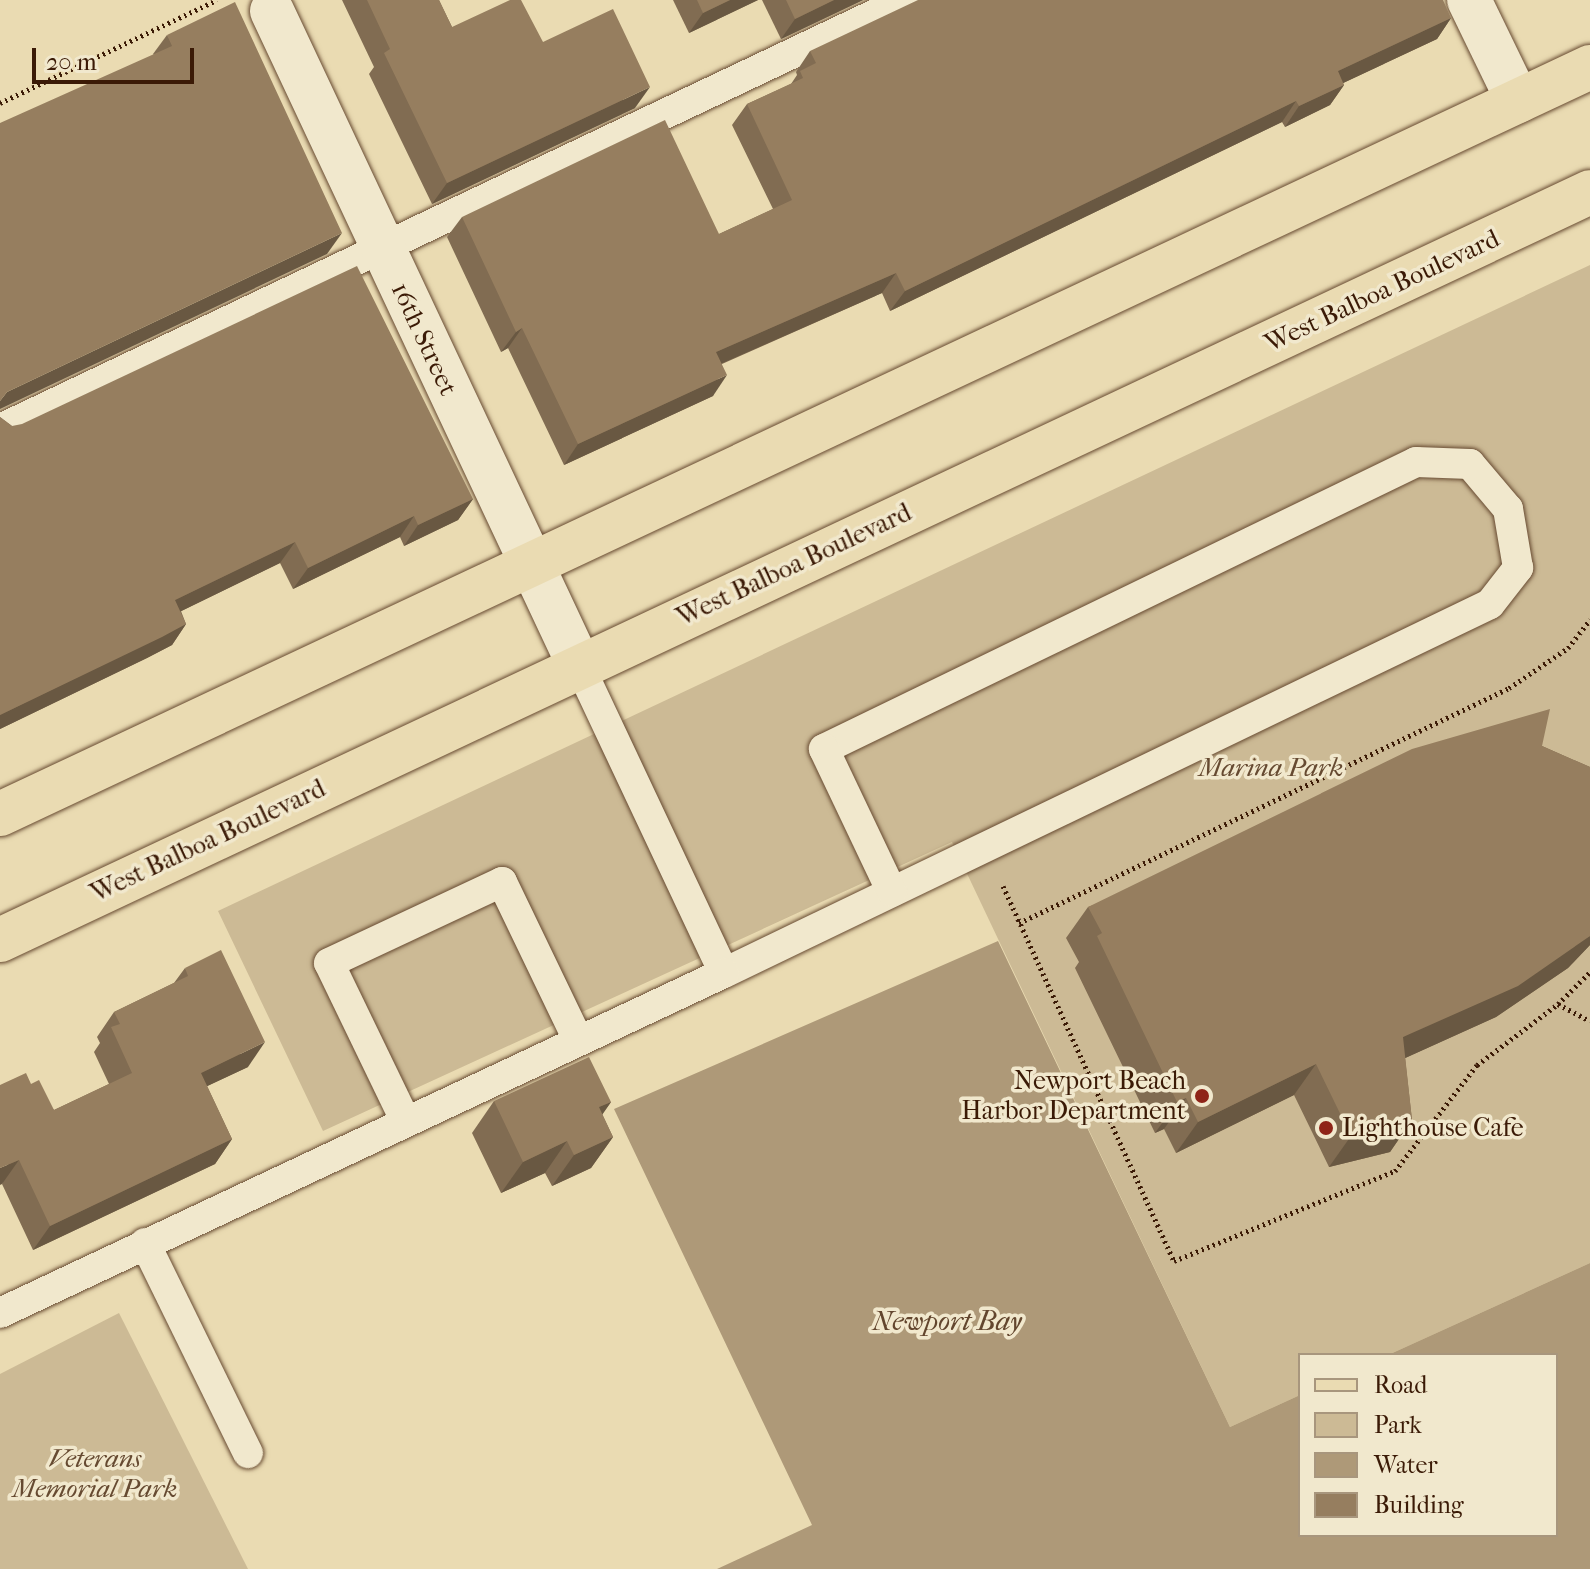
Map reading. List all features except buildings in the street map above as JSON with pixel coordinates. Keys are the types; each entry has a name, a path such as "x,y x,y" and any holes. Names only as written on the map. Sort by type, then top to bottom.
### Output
{"main road":[{"path":"0,814 1590,67"},
{"name":"West Balboa Boulevard","path":"0,940 1590,192"}],"street":[{"path":"1469,0 1518,101"},
{"name":"16th Street","path":"272,11 381,249 579,665"}],"lane":[{"path":"0,429 905,0"},
{"path":"0,1313 405,1120 724,973 1490,604 1518,568 1508,509 1470,464 1416,462 824,749 892,892"},
{"path":"579,665 724,973"},
{"path":"405,1120 329,963 502,882 578,1040"},
{"path":"145,1243 248,1453"}],"path":[{"path":"0,103 217,0"},
{"path":"1019,923 1509,688 1568,648 1590,620"},
{"path":"986,847 1174,1261 1395,1171 1477,1065 1558,1004 1590,972"},
{"path":"1558,1004 1590,1021"}],"green space":[{"name":"Marina Park","path":"1590,265 1590,1263 1392,1353 1298,1353 1298,1396 1230,1427 952,842 323,1131 218,911"},
{"name":"Veterans Memorial Park","path":"119,1313 248,1569 0,1569 0,1374"}],"water":[{"name":"Newport Bay","path":"998,941 1230,1427 1298,1396 1298,1537 1558,1537 1558,1353 1392,1353 1590,1263 1590,1569 717,1569 812,1525 614,1109"}],"place":[{"name":"Newport Beach Harbor Department","path":"1202,1096"},
{"name":"Lighthouse Cafe","path":"1326,1128"}]}
